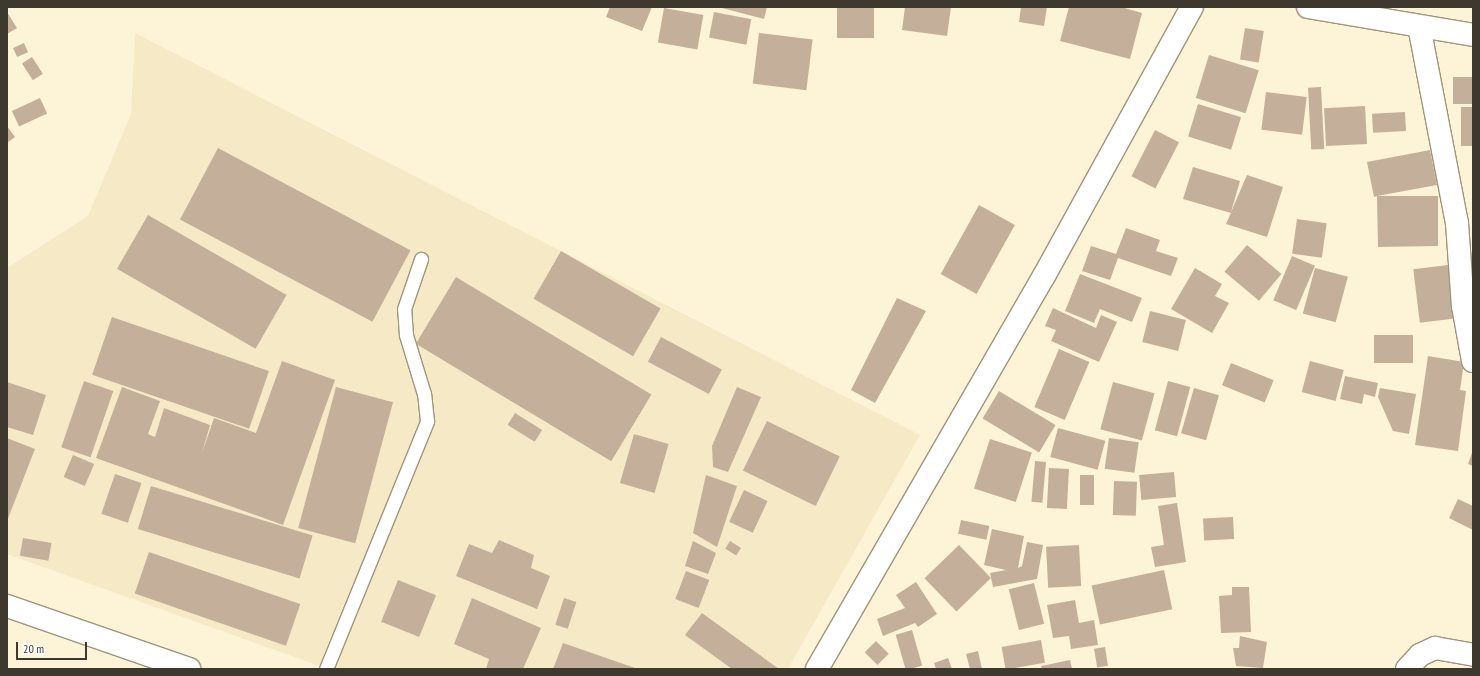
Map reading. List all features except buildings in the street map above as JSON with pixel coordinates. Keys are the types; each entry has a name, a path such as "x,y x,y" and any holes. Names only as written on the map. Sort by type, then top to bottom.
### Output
{"street":[{"path":"816,669 1044,276 1192,7"},
{"path":"1308,7 1473,36"},
{"path":"1419,26 1457,223 1463,306 1473,361"},
{"path":"7,606 189,669"},
{"path":"1407,669 1420,655 1435,648 1473,655"}],"lane":[{"path":"326,669 427,421 424,394 406,335 404,309 421,259"}],"shaded area":[{"path":"135,33 920,435 788,669 328,669 7,554 7,268 88,216 131,114"}]}
